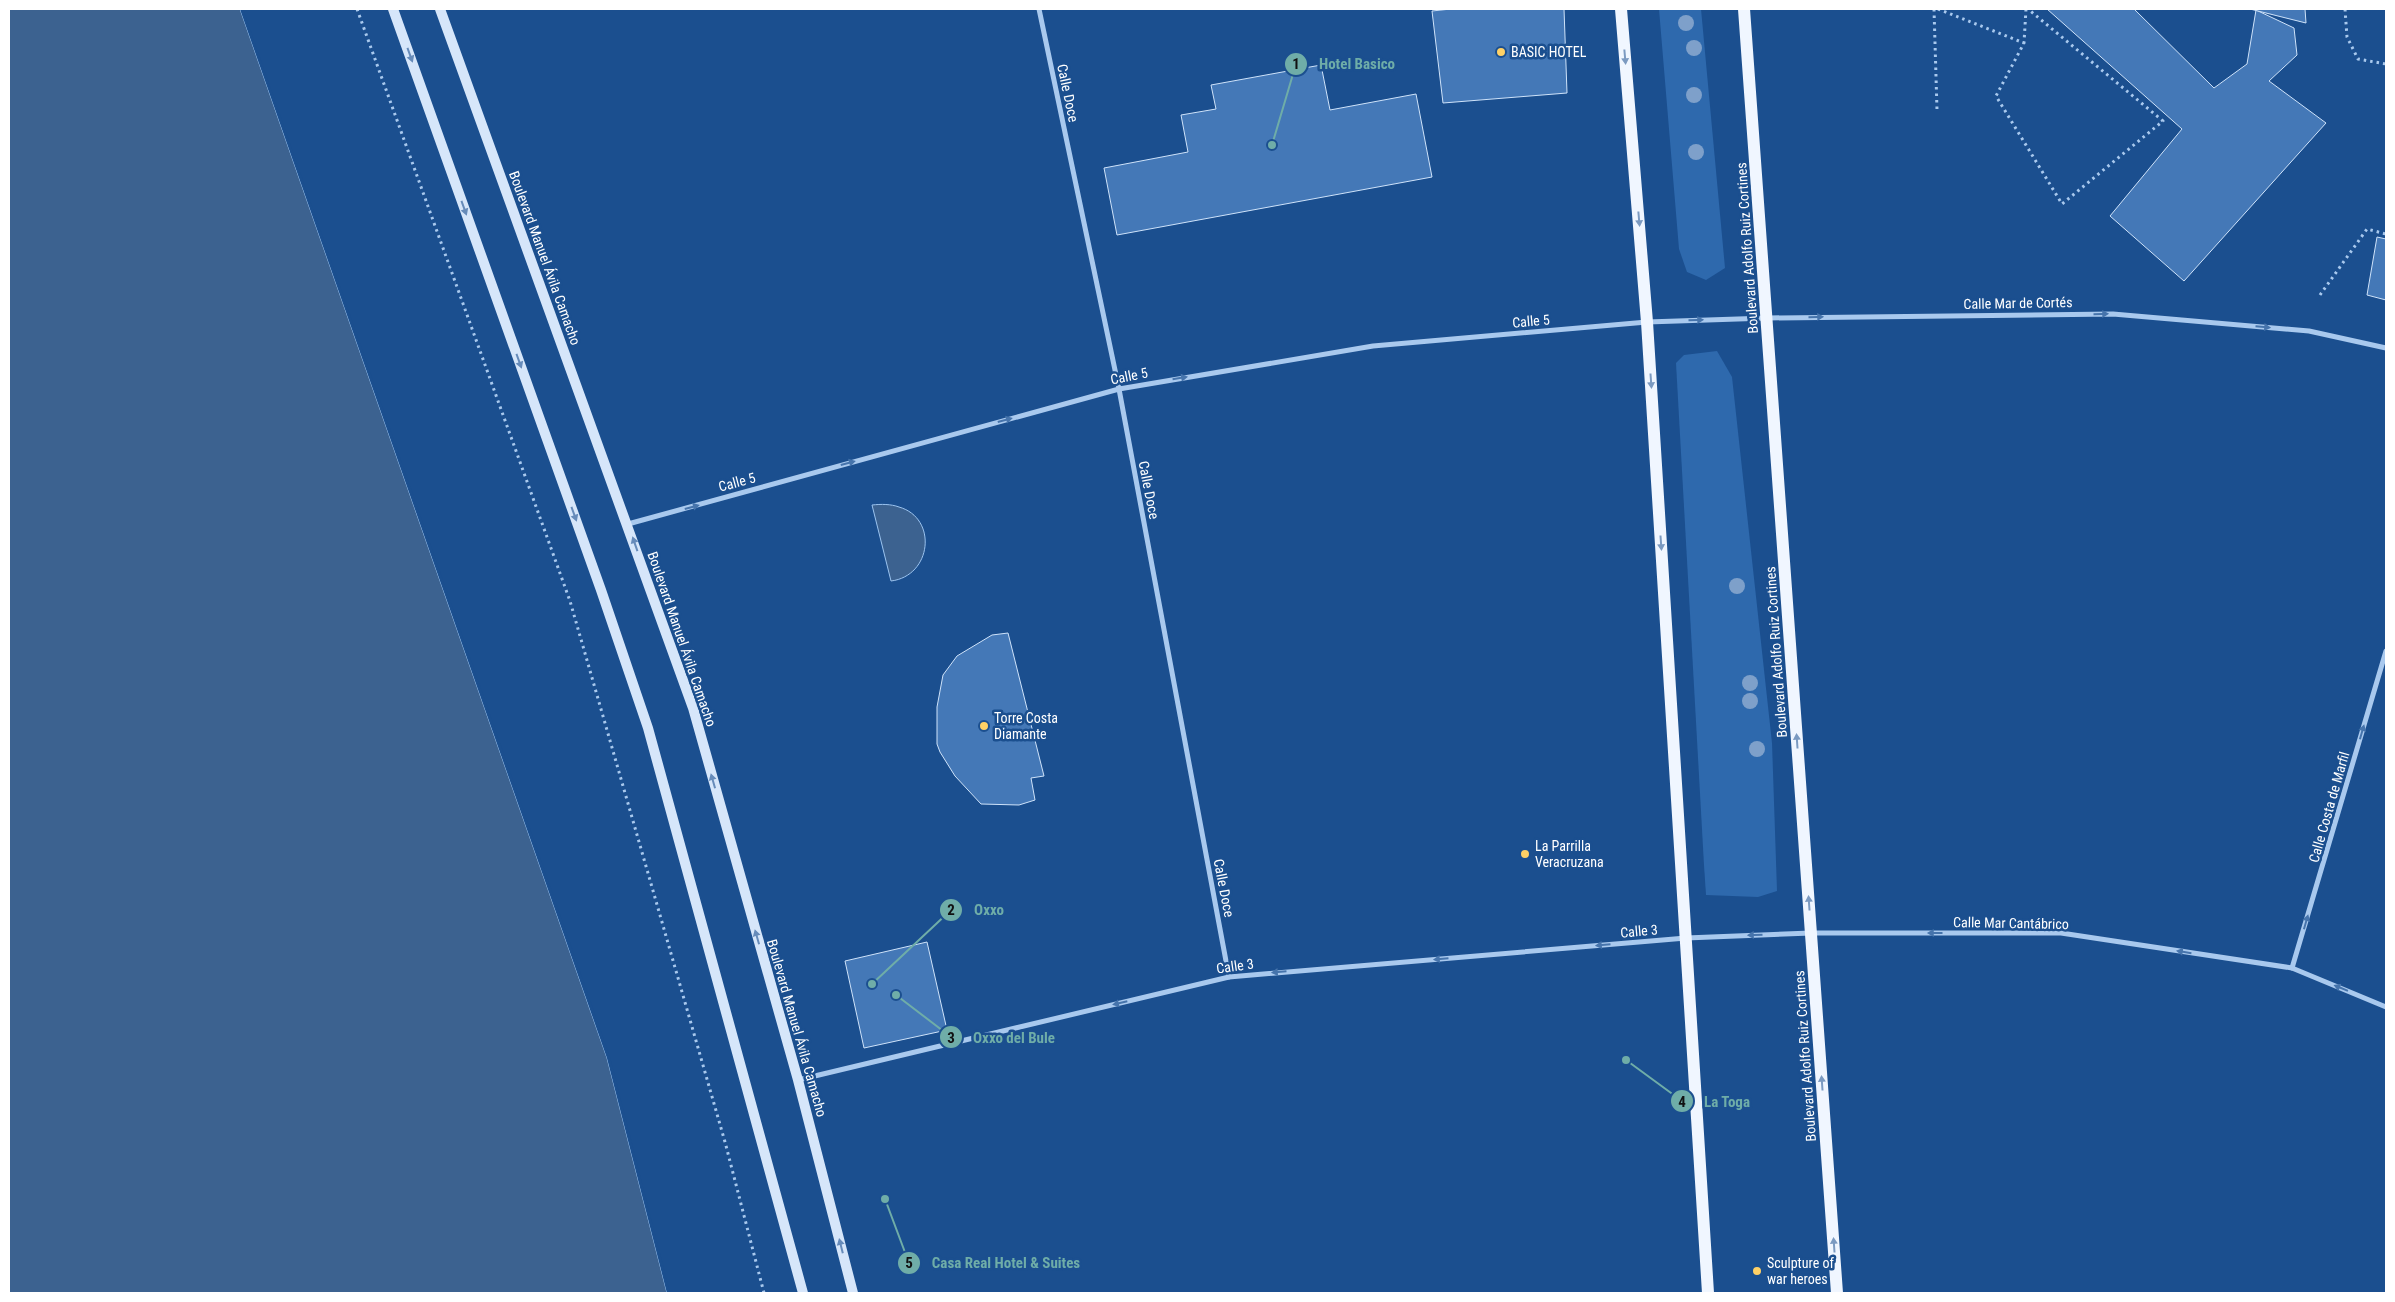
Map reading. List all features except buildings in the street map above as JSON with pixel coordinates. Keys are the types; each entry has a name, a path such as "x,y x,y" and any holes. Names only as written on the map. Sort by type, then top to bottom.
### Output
{"main road":[{"path":"393,9 601,590 648,728 803,1293"},
{"name":"Boulevard Manuel Ávila Camacho","path":"440,9 628,524 693,708 798,1080 853,1293"},
{"path":"1621,9 1647,322 1708,1293"},
{"name":"Boulevard Adolfo Ruiz Cortines","path":"1744,9 1768,318 1837,1293"}],"street":[{"name":"Calle Doce","path":"1039,9 1119,388 1229,976"},
{"name":"Calle Mar de Cortés","path":"1647,322 1768,318 2114,314 2309,331 2386,348"},
{"name":"Calle 5","path":"628,524 1119,388 1373,346 1647,322"},
{"name":"Calle Costa de Marfil","path":"2292,968 2386,651"},
{"name":"Calle Mar Cantábrico","path":"1686,938 1811,933 2061,933 2292,968 2386,1007"},
{"name":"Calle 3","path":"798,1080 1229,976 1686,938"}],"path":[{"path":"357,9 570,601 725,1142 764,1293"},
{"path":"1934,9 1937,110"},
{"path":"1938,9 2024,42"},
{"path":"2027,9 2163,122 2062,204 1996,96 2024,42 2027,9"},
{"path":"2345,9 2347,37 2358,59 2386,64"},
{"path":"2320,295 2366,229 2386,234"}],"shaded area":[{"path":"9,9 240,9 607,1058 667,1293 9,1293"},
{"path":"1659,9 1701,9 1725,268 1706,280 1687,272 1679,249"},
{"path":"1717,351 1732,377 1772,743 1777,891 1758,897 1706,895 1676,363 1684,355"},
{"path":"886,504 899,507 912,513 920,522 925,546 922,558 915,569 905,577 891,581 872,505"}],"pier":[{"path":"240,9 243,9 610,1057 670,1293 667,1293 607,1058"}],"place":[{"name":"BASIC HOTEL","path":"1501,52"},
{"name":"Hotel Basico","path":"1272,145"},
{"name":"Torre Costa Diamante","path":"984,726"},
{"name":"La Parrilla Veracruzana","path":"1525,854"},
{"name":"Oxxo","path":"872,984"},
{"name":"Oxxo del Bule","path":"896,995"},
{"name":"La Toga","path":"1626,1060"},
{"name":"Casa Real Hotel & Suites","path":"885,1199"},
{"name":"Sculpture of war heroes","path":"1757,1271"}]}
